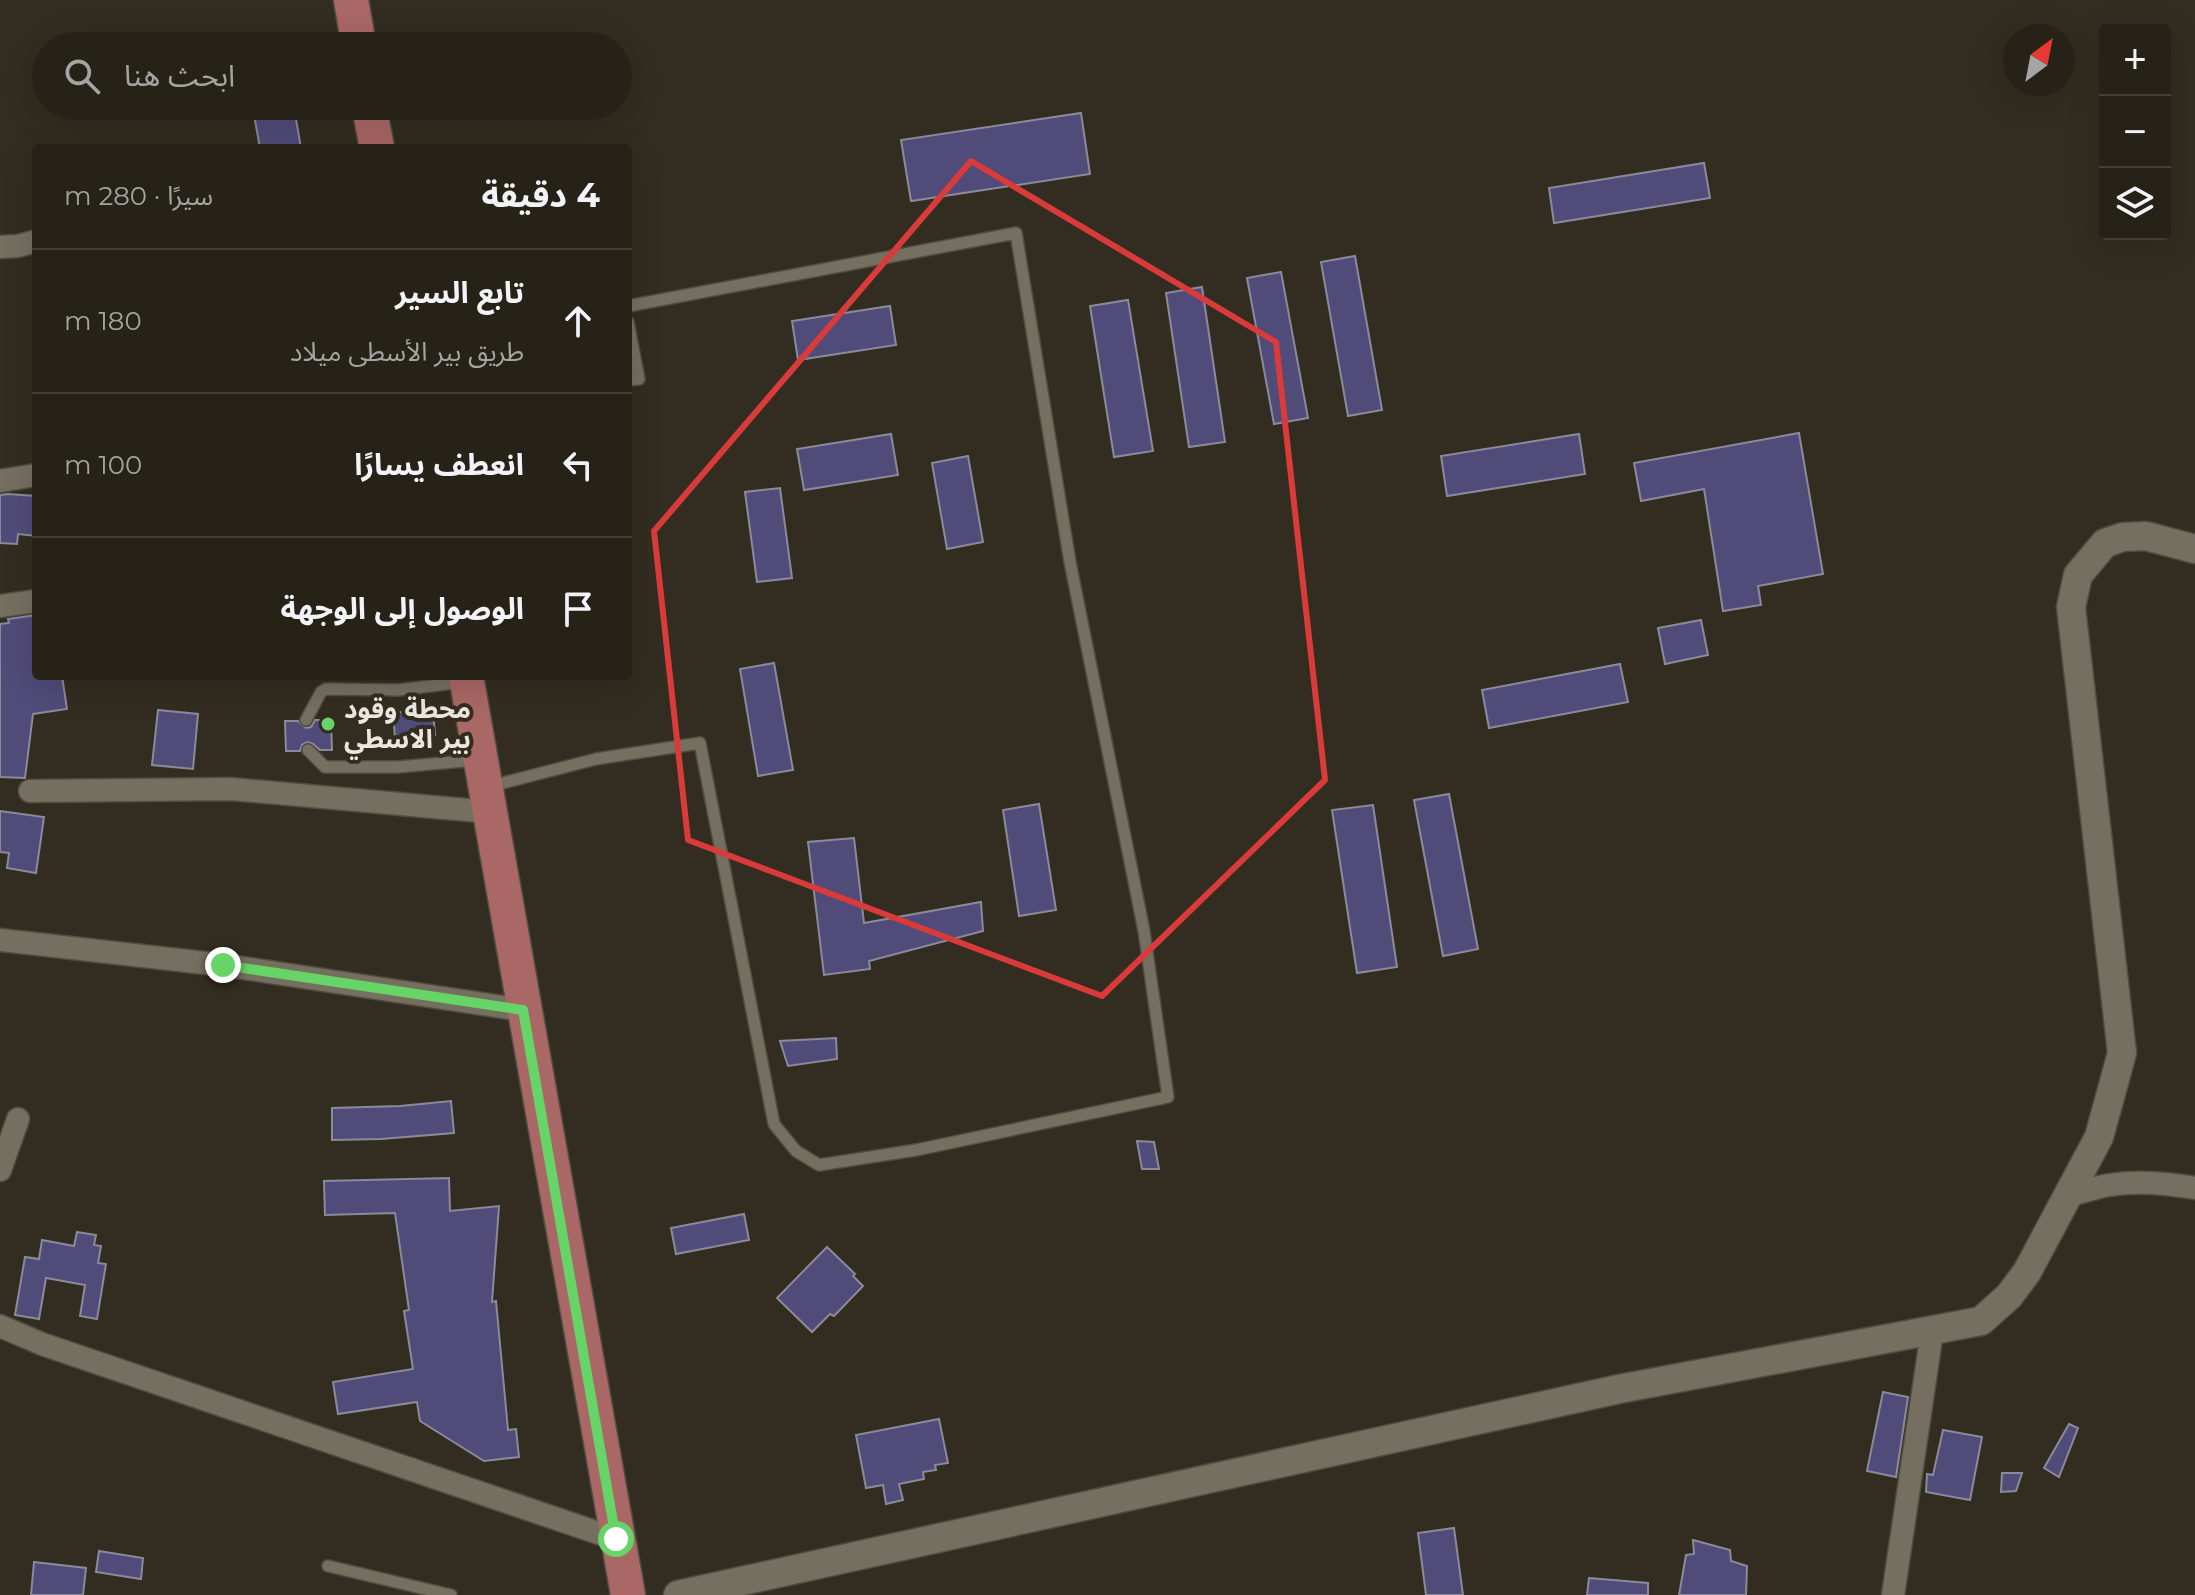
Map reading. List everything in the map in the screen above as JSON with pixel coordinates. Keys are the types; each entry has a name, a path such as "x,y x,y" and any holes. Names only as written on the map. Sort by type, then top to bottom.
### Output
{"main road":[{"path":"351,0 357,32"},
{"path":"371,120 375,144"},
{"path":"467,680 628,1595"}],"street":[{"path":"0,247 32,242"},
{"path":"0,481 32,476"},
{"path":"678,1595 1619,1389 1981,1321 2009,1296 2027,1272 2099,1137 2122,1053 2071,607 2078,575 2105,543 2123,537 2146,536 2195,549"},
{"path":"0,606 32,602"},
{"path":"30,791 486,786"},
{"path":"0,940 223,965 523,1010"},
{"path":"0,1170 18,1119"},
{"path":"2066,1196 2105,1186 2137,1183 2168,1183 2195,1188"},
{"path":"0,1326 42,1344 616,1539"},
{"path":"1893,1595 1932,1332"}],"lane":[{"path":"308,750 325,767 398,767 486,786 596,759 700,743 774,1124 796,1151 819,1165 916,1150 1168,1097 1144,931 1070,562 1016,233 632,305"},
{"path":"632,343 639,379 632,380"},
{"path":"306,720 321,692 326,689 398,690 461,680"},
{"path":"328,1566 451,1595"}],"highlighted area":[{"path":"971,161 1276,342 1325,780 1102,996 688,840 654,531"}],"building":[{"path":"1081,113 1090,174 911,201 901,140"},
{"path":"255,120 296,120 300,144 259,144"},
{"path":"1704,163 1710,198 1554,223 1549,188"},
{"path":"1355,256 1382,410 1348,416 1321,262"},
{"path":"1281,272 1308,418 1274,424 1247,278"},
{"path":"1202,287 1225,442 1189,447 1166,293"},
{"path":"1128,300 1153,451 1114,457 1090,306"},
{"path":"890,306 896,345 798,360 792,321"},
{"path":"1799,433 1823,574 1758,586 1761,605 1723,611 1704,489 1641,501 1634,463"},
{"path":"891,434 898,475 804,490 797,449"},
{"path":"1579,434 1585,474 1447,496 1441,456"},
{"path":"968,456 983,542 947,549 932,463"},
{"path":"780,488 792,578 757,582 745,492"},
{"path":"0,495 32,496 32,536 18,534 17,544 0,543"},
{"path":"32,616 32,680 63,680 67,709 33,714 25,778 0,777 0,624 9,623 8,619"},
{"path":"1701,620 1708,655 1665,664 1658,628"},
{"path":"774,663 793,770 758,776 740,669"},
{"path":"1620,664 1628,702 1489,728 1482,690"},
{"path":"433,709 435,735 395,738 393,713"},
{"path":"158,710 198,714 193,769 152,765"},
{"path":"315,720 331,720 332,750 320,750 307,742 300,751 286,751 285,721 298,721 306,728 311,727"},
{"path":"1449,794 1478,949 1443,956 1414,800"},
{"path":"1039,804 1056,910 1019,916 1003,810"},
{"path":"1373,805 1397,967 1357,973 1332,810"},
{"path":"0,811 44,817 36,873 7,868 9,853 0,852"},
{"path":"854,838 864,923 981,902 983,931 869,961 870,969 824,975 808,842"},
{"path":"836,1038 837,1059 788,1066 780,1041"},
{"path":"451,1101 454,1133 332,1140 332,1108"},
{"path":"1137,1141 1154,1142 1159,1169 1142,1169"},
{"path":"449,1178 450,1211 499,1206 492,1302 496,1301 508,1430 516,1429 519,1457 484,1461 420,1421 417,1402 338,1414 333,1382 413,1369 404,1311 409,1310 395,1213 325,1215 324,1181"},
{"path":"744,1214 749,1240 676,1254 671,1228"},
{"path":"77,1232 96,1235 94,1245 101,1246 98,1263 106,1264 97,1319 80,1316 85,1285 46,1278 39,1319 15,1315 25,1257 39,1259 42,1240 74,1246"},
{"path":"827,1247 863,1286 834,1316 830,1314 812,1332 777,1298"},
{"path":"1883,1392 1908,1397 1896,1477 1867,1471"},
{"path":"939,1419 948,1463 935,1465 936,1470 923,1472 924,1479 899,1484 903,1500 886,1504 883,1485 866,1488 856,1435"},
{"path":"2069,1424 2078,1428 2059,1477 2044,1468"},
{"path":"1943,1430 1982,1437 1970,1500 1926,1492 1927,1474 1933,1475"},
{"path":"2002,1473 2022,1473 2016,1491 2001,1492"},
{"path":"1454,1528 1463,1595 1426,1595 1418,1533"},
{"path":"1693,1540 1730,1550 1731,1561 1747,1566 1746,1595 1679,1595 1686,1555 1694,1554"},
{"path":"99,1551 143,1558 141,1579 96,1572"},
{"path":"34,1562 86,1568 83,1595 31,1595"},
{"path":"1589,1578 1648,1583 1648,1595 1587,1595"}],"place":[{"name":"محطة وقود بير الاسطي","path":"328,724"}],"route":[{"path":"223,965 523,1010 616,1539"}]}
